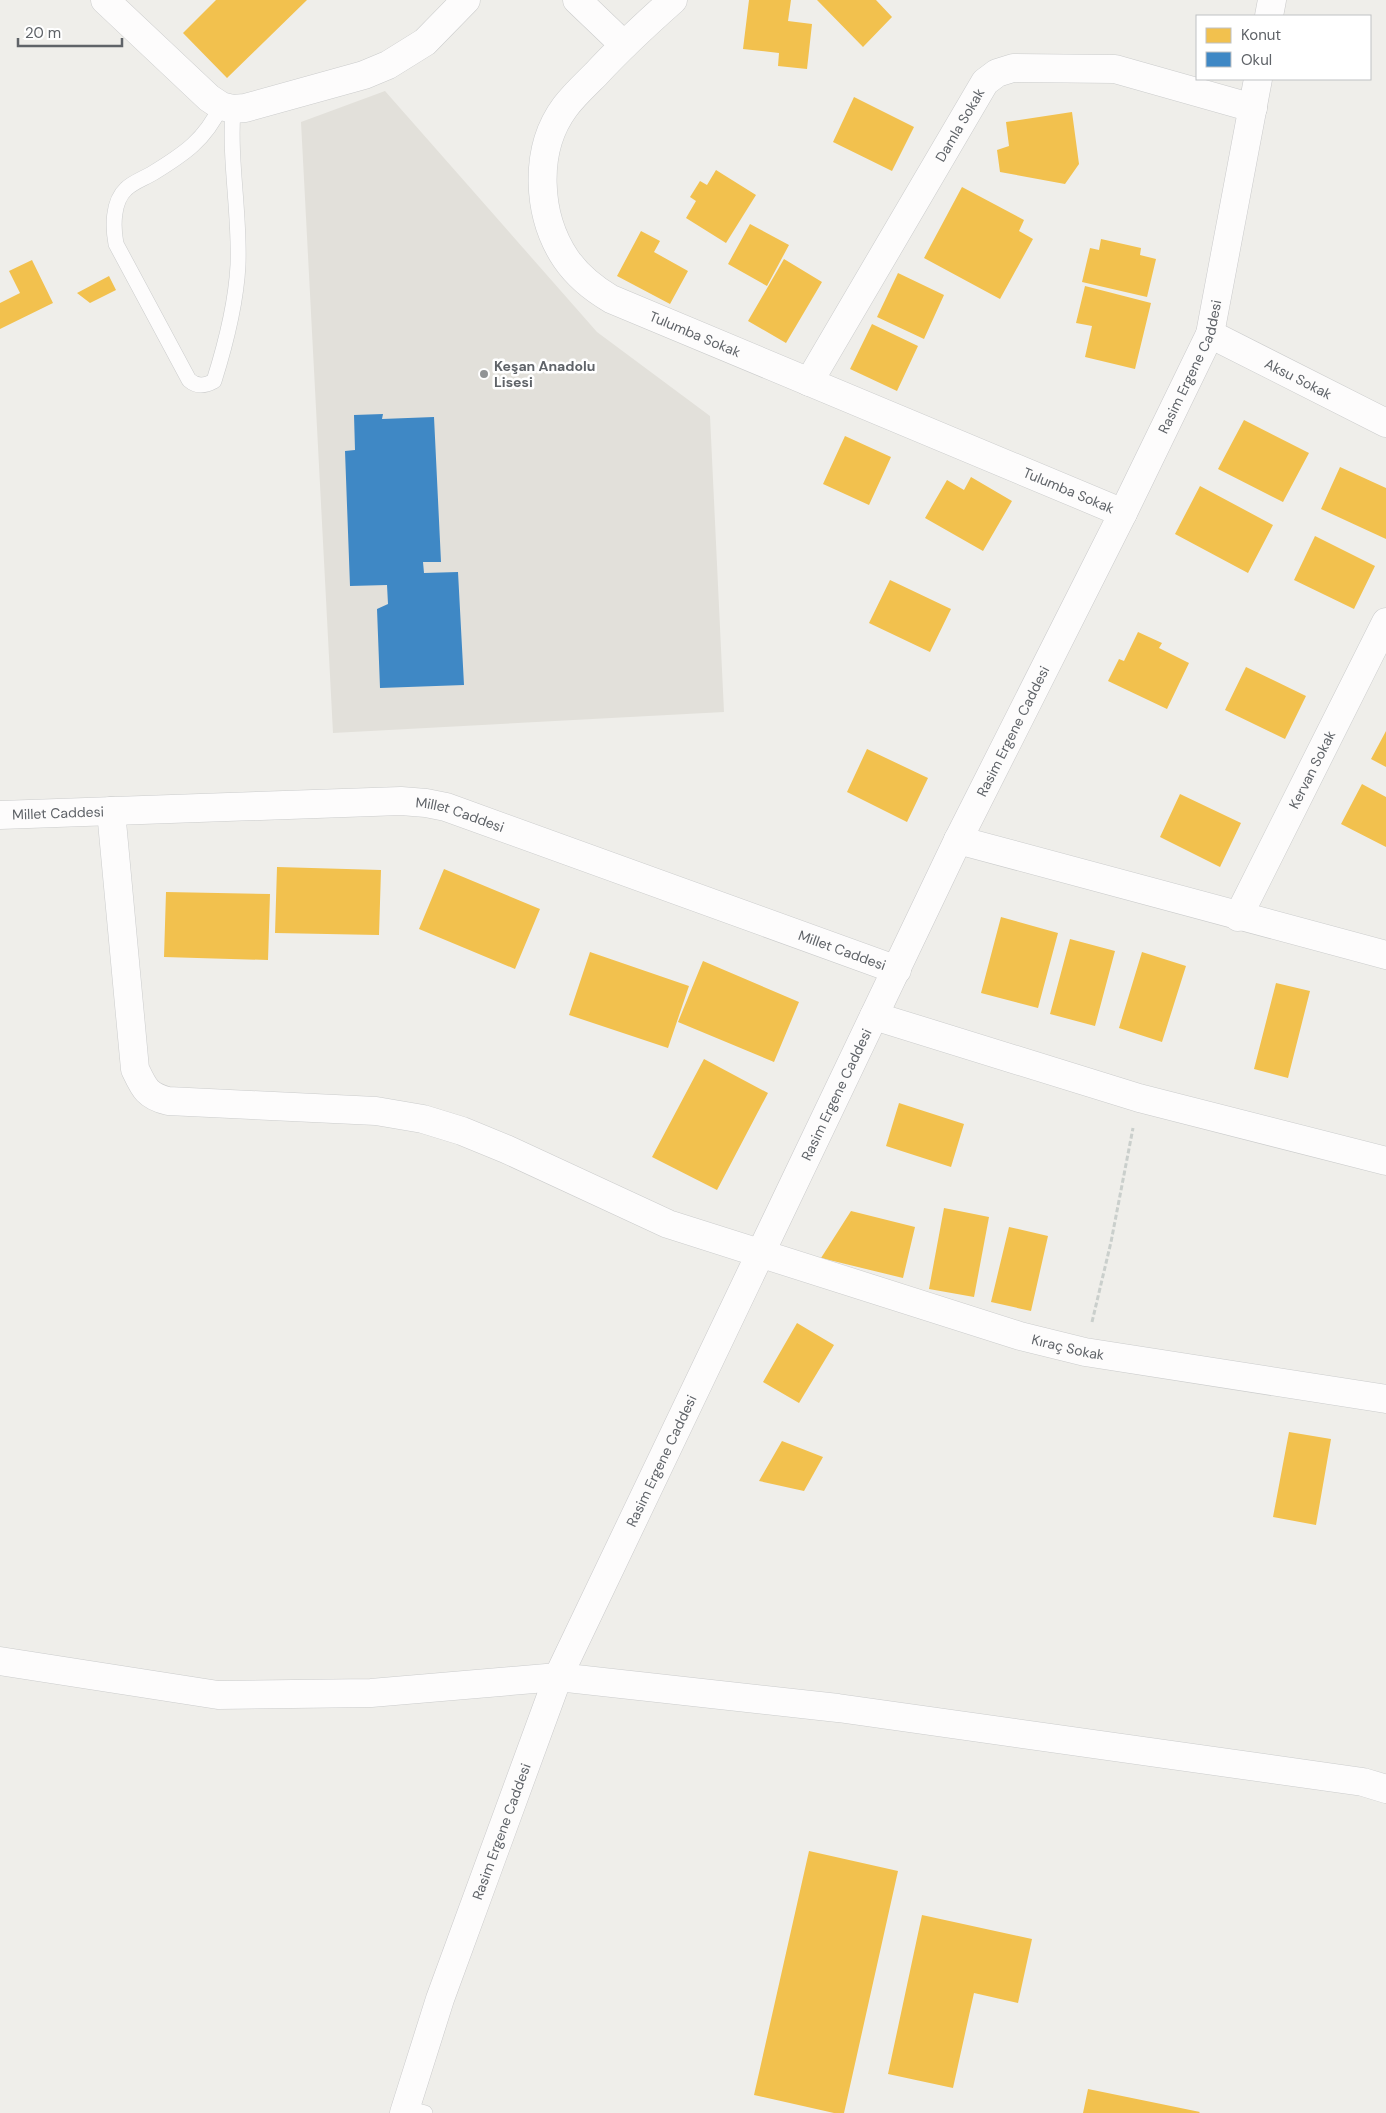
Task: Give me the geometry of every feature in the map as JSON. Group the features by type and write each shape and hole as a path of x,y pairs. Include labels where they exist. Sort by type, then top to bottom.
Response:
{"street":[{"path":"105,0 209,98 227,108 263,104 364,75 388,65 425,42 466,0"},
{"path":"577,0 624,45"},
{"name":"Tulumba Sokak","path":"673,0 624,45 564,108 551,134 544,160 543,190 548,218 558,247 581,276 598,291 611,299 1123,513"},
{"path":"1269,15 1272,0"},
{"name":"Damla Sokak","path":"809,382 985,82 997,74 1013,68 1115,69 1252,108"},
{"name":"Rasim Ergene Caddesi","path":"412,2111 440,1999 558,1677 958,840 1123,513 1210,334 1258,80"},
{"name":"Aksu Sokak","path":"1210,334 1386,423"},
{"name":"Kervan Sokak","path":"1238,917 1386,622"},
{"name":"Millet Caddesi","path":"0,815 391,802 426,803 446,807 897,970"},
{"name":"Kıraç Sokak","path":"111,811 136,1069 144,1088 156,1098 168,1101 376,1111 423,1119 462,1131 506,1149 668,1224 1020,1336 1085,1352 1386,1399"},
{"path":"958,840 1238,917 1386,955"},
{"path":"874,1016 1139,1098 1386,1161"},
{"path":"0,1660 218,1695 371,1693 558,1677 848,1710 1363,1782 1386,1789"}],"lane":[{"path":"227,108 238,231 235,299 214,381 200,386 189,380 116,244 114,228 116,212 126,189 180,156 195,144 215,118 227,108"}],"path":[{"path":"1085,1352 1111,1242 1139,1098"}],"shaded area":[{"name":"Keşan Anadolu Lisesi","path":"385,91 597,332 710,416 724,712 333,733 301,122"}],"building: Konut":[{"path":"216,0 307,0 227,78 183,33"},
{"path":"749,0 791,0 788,21 812,24 807,69 778,66 779,53 743,49"},
{"path":"817,0 876,0 892,17 863,47"},
{"path":"854,97 914,127 892,171 833,142"},
{"path":"1072,112 1079,164 1065,184 1000,172 997,150 1009,146 1006,122"},
{"path":"716,170 756,195 726,243 686,218 696,201 690,197 700,181 707,185"},
{"path":"962,187 1024,220 1019,231 1033,239 1000,299 924,258"},
{"path":"750,224 789,245 767,286 728,264"},
{"path":"641,231 660,241 654,252 688,271 670,304 617,276"},
{"path":"1101,239 1141,248 1140,255 1156,259 1147,297 1082,282 1090,248 1099,250"},
{"path":"784,259 822,282 786,343 748,321"},
{"path":"32,260 53,303 0,329 0,303 20,293 9,271"},
{"path":"898,273 944,295 924,339 877,317"},
{"path":"109,276 116,290 90,303 77,293"},
{"path":"1085,286 1151,303 1135,369 1085,357 1092,326 1076,323"},
{"path":"872,324 918,346 897,391 850,369"},
{"path":"1244,420 1309,453 1283,502 1218,469"},
{"path":"845,436 891,457 869,505 823,484"},
{"path":"1340,467 1386,488 1386,539 1321,509"},
{"path":"971,477 1012,501 983,551 925,518 947,480 964,490"},
{"path":"1200,486 1273,525 1248,573 1175,534"},
{"path":"1315,536 1375,566 1354,609 1294,580"},
{"path":"890,580 951,609 930,652 869,623"},
{"path":"1138,632 1162,643 1159,648 1189,663 1167,709 1108,681 1119,659 1124,661"},
{"path":"1246,667 1306,696 1285,739 1225,710"},
{"path":"1386,731 1386,767 1371,759"},
{"path":"867,749 928,778 907,822 847,792"},
{"path":"1362,784 1386,797 1386,847 1341,824"},
{"path":"1180,794 1241,823 1220,867 1160,837"},
{"path":"277,867 381,870 379,935 275,933"},
{"path":"444,869 540,909 515,969 419,929"},
{"path":"166,892 270,894 268,960 164,957"},
{"path":"1001,917 1058,933 1038,1008 981,993"},
{"path":"1070,939 1115,951 1095,1026 1050,1014"},
{"path":"590,952 689,986 668,1048 569,1015"},
{"path":"1142,952 1186,966 1162,1042 1119,1028"},
{"path":"703,961 799,1002 774,1062 678,1022"},
{"path":"1276,983 1310,991 1288,1078 1254,1069"},
{"path":"704,1059 768,1093 717,1190 652,1157"},
{"path":"899,1103 964,1124 951,1167 886,1146"},
{"path":"944,1208 989,1217 974,1297 929,1289"},
{"path":"851,1211 915,1227 903,1278 821,1258"},
{"path":"1009,1227 1048,1236 1031,1311 991,1302"},
{"path":"797,1323 834,1345 799,1403 763,1382"},
{"path":"1289,1432 1331,1439 1316,1525 1273,1517"},
{"path":"782,1441 823,1457 804,1491 759,1481"},
{"path":"809,1851 898,1871 844,2113 834,2113 754,2095"},
{"path":"922,1915 1032,1939 1018,2003 974,1993 953,2088 888,2074"},
{"path":"1088,2089 1200,2112 1083,2113"}],"building: Okul":[{"path":"383,414 382,419 434,417 441,562 423,562 424,573 458,572 464,685 380,688 377,609 388,604 387,585 350,586 345,451 355,450 354,415"}],"place":[{"name":"Keşan Anadolu Lisesi","path":"484,374"}]}
